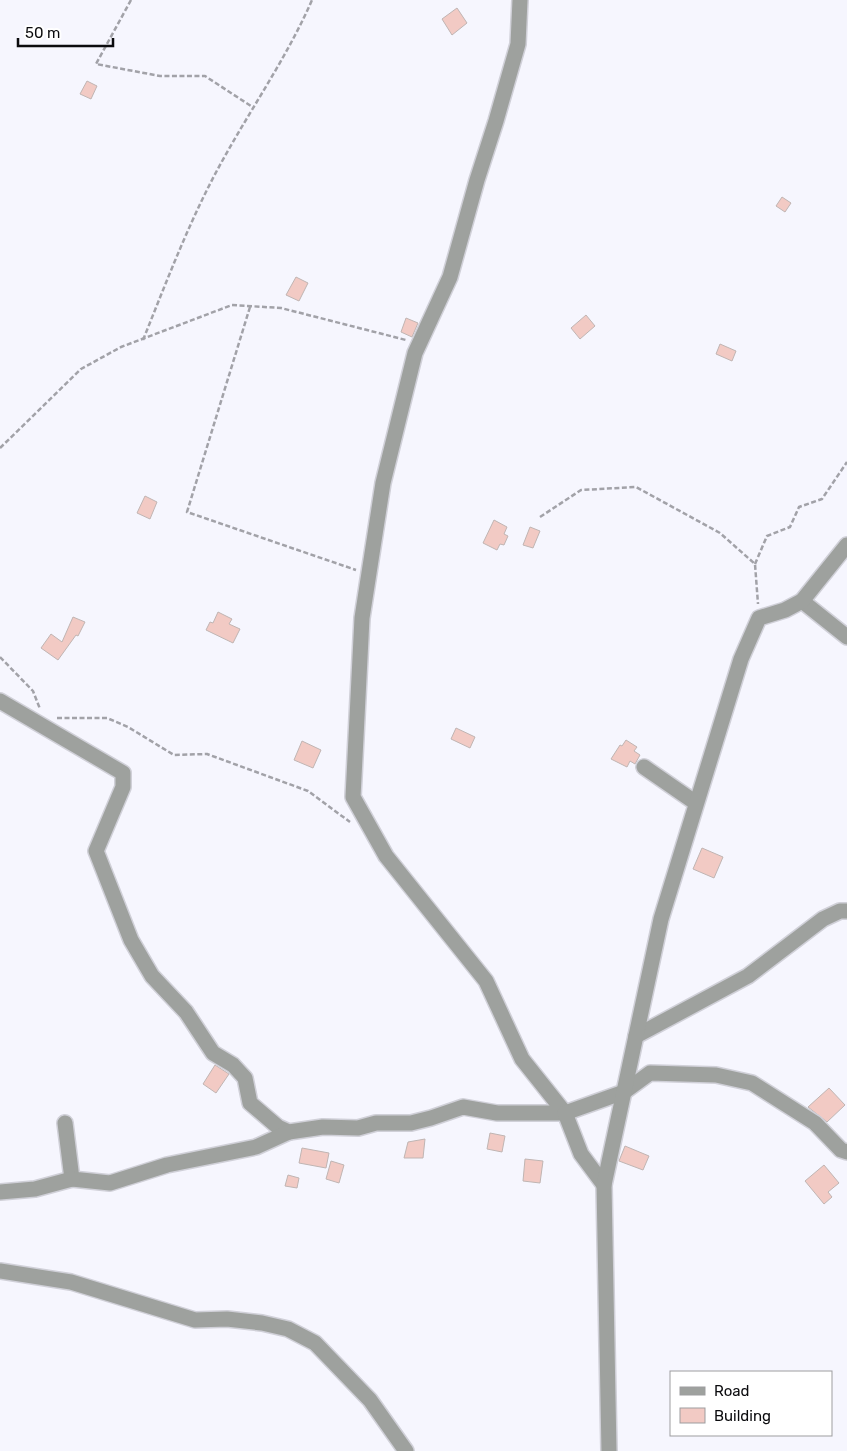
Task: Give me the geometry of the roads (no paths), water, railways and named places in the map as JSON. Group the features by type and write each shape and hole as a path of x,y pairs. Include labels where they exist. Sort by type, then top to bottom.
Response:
{"street":[{"path":"520,0 518,44 476,180 450,277 414,353 384,484 362,618 353,797 386,856 486,981 522,1059 565,1113 581,1154 604,1185"},
{"path":"609,1451 604,1185 661,919 742,659 759,618 785,610 802,601 847,545"},
{"path":"802,601 847,637"},
{"path":"0,701 122,773 123,787 96,851 131,940 152,976 186,1012 212,1053 233,1065 245,1078 250,1103 278,1127 289,1132"},
{"path":"644,767 696,803"},
{"path":"636,1036 748,976 823,920 840,912 847,911"},
{"path":"0,1192 35,1188 72,1179 110,1184 167,1165 256,1147 289,1132 323,1127 358,1128 376,1123 411,1123 463,1107 496,1113 565,1113 624,1092 650,1073 716,1075 752,1083 815,1123 841,1150 847,1152"},
{"path":"65,1123 72,1179"},
{"path":"0,1271 71,1282 195,1320 227,1319 262,1322 288,1329 315,1343 370,1400 406,1451"}]}
